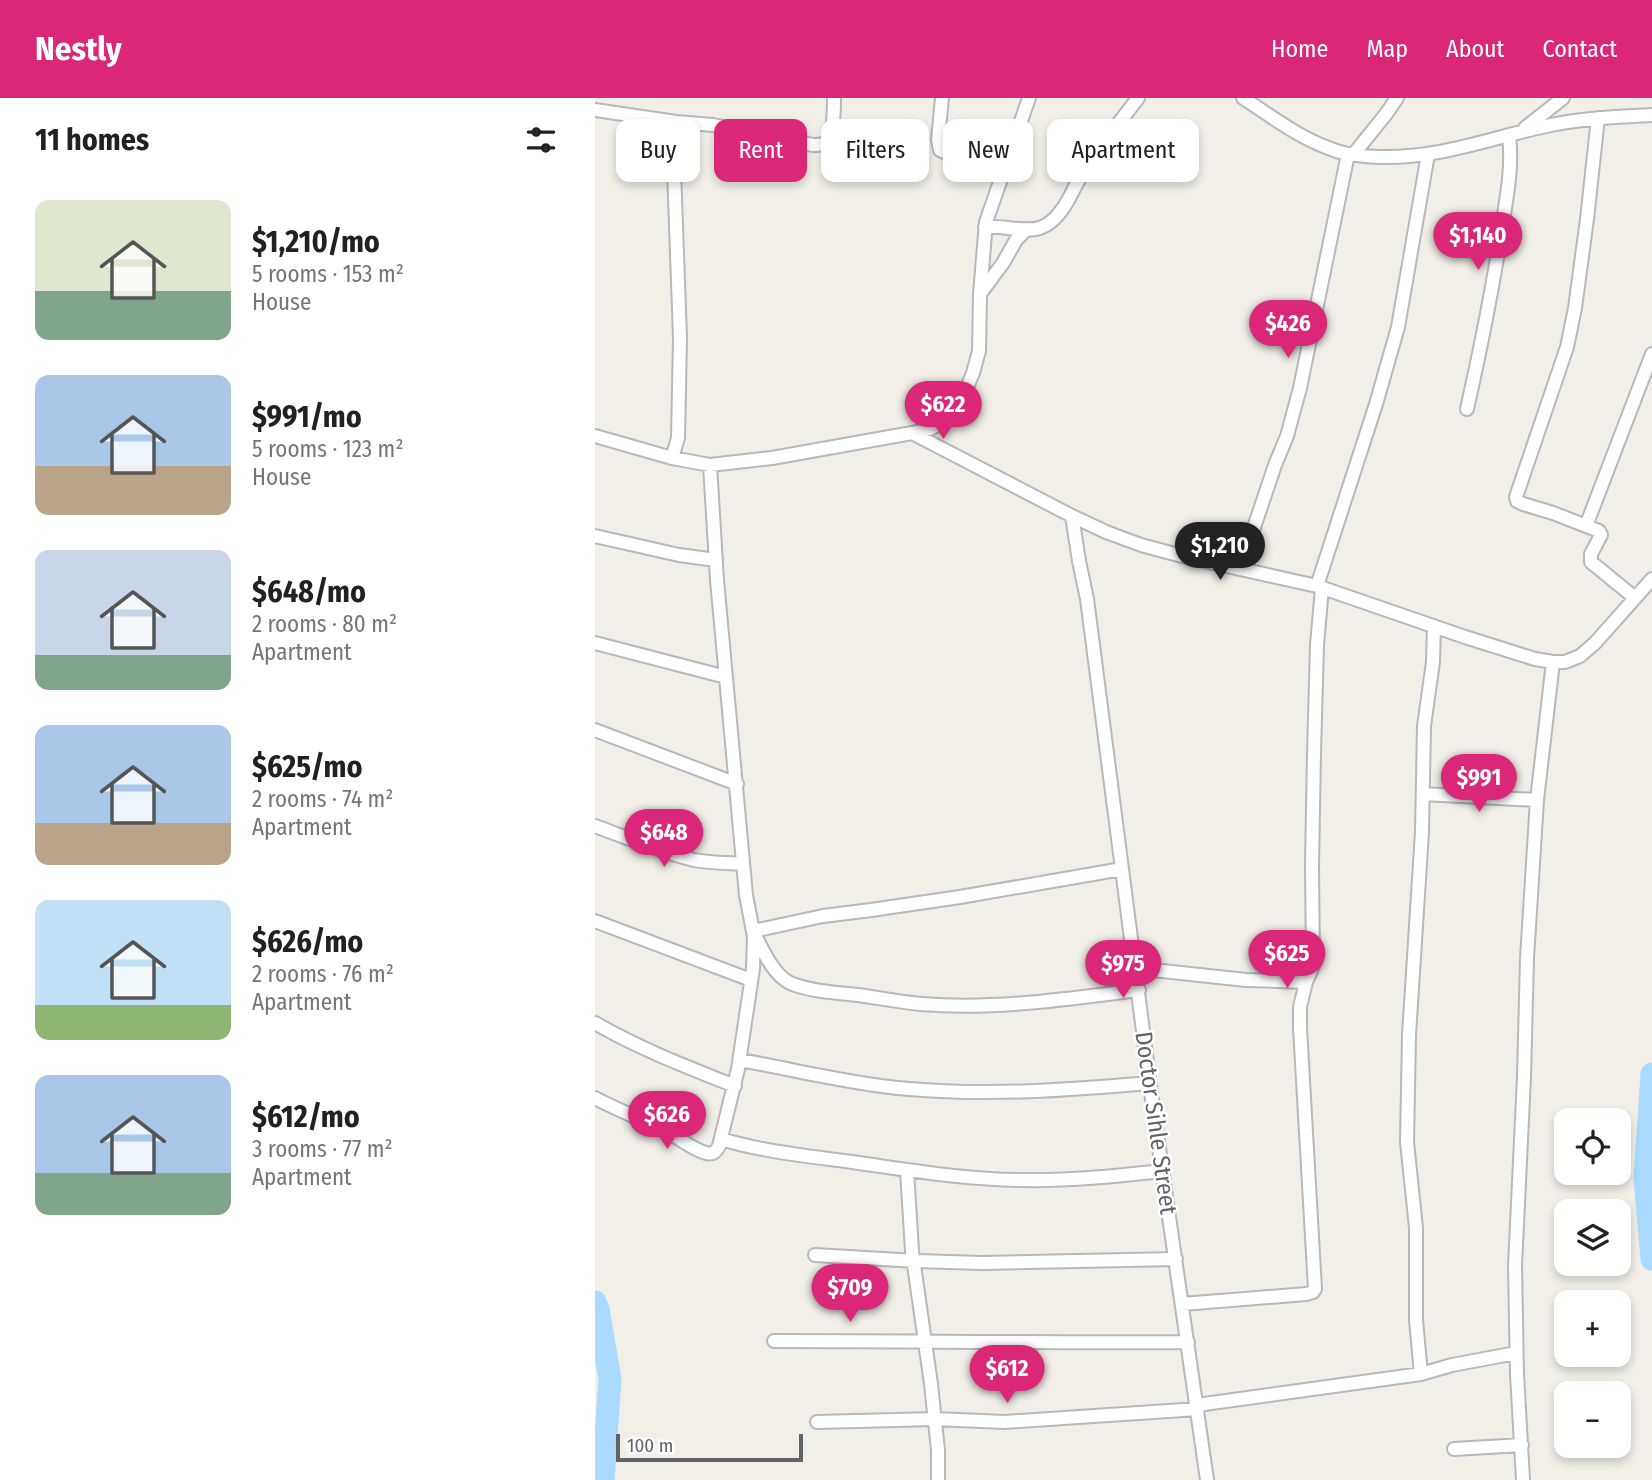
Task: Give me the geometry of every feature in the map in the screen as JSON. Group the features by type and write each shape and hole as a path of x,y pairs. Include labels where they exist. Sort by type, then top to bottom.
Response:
{"street":[{"path":"700,124 813,145 823,144 830,134 834,98"},
{"path":"942,98 938,140 940,150 943,152"},
{"path":"1021,119 1028,98"},
{"path":"985,228 1027,229 1045,226 1060,212 1104,142 1138,98"},
{"path":"1243,98 1290,129 1329,149 1350,155 1398,157 1472,145 1555,124 1652,115"},
{"path":"1240,569 1287,436 1350,155 1380,122 1397,98"},
{"path":"1467,409 1496,265 1509,181 1510,147 1515,133 1563,98"},
{"path":"595,110 656,119"},
{"path":"1598,118 1575,308 1567,347 1516,496 1517,501 1523,505 1553,513 1598,531 1601,535 1591,554 1591,562 1635,598"},
{"path":"1182,1304 1306,1294 1315,1289 1300,1007 1313,966 1315,700 1320,587 1398,327 1427,154"},
{"path":"671,458 678,438 680,338 674,182"},
{"path":"595,436 671,458 710,465 772,458 912,433 930,429 943,422 965,392 979,351 985,228 1000,182"},
{"path":"980,294 1016,240 1027,229"},
{"path":"1586,527 1652,354"},
{"path":"912,433 1072,516 1141,545 1320,587 1535,659 1565,662 1580,656 1652,579"},
{"path":"595,1098 712,1154 721,1139 740,1059 755,951 743,864 710,465"},
{"name":"Doctor Sihle Street","path":"1072,516 1087,599 1150,1083 1207,1480"},
{"path":"595,536 667,553 716,560"},
{"path":"1420,1374 1416,1320 1416,1228 1407,1142 1409,1035 1425,726 1433,662 1434,626"},
{"path":"595,643 726,677"},
{"path":"1523,1480 1516,1353 1515,1266 1527,958 1537,800 1552,662"},
{"path":"595,730 737,784"},
{"path":"1423,794 1537,800"},
{"path":"595,826 674,855 708,862 743,864"},
{"path":"753,931 823,916 1122,869"},
{"path":"595,921 751,980"},
{"path":"753,931 777,972 790,983 846,994 921,1004 976,1005 1037,1002 1139,990"},
{"path":"1136,971 1306,982"},
{"path":"595,1023 641,1047 735,1086"},
{"path":"740,1059 879,1086 935,1091 1018,1092 1150,1083"},
{"path":"721,1139 788,1154 946,1176 1023,1181 1162,1171"},
{"path":"907,1170 912,1251 935,1419 938,1480"},
{"path":"815,1255 983,1263 1176,1259"},
{"path":"774,1341 1188,1342"},
{"path":"817,1422 935,1419 1019,1422 1198,1407 1420,1374 1452,1364 1516,1353"},
{"path":"1454,1449 1522,1445"}],"waterway":[{"path":"1652,1074 1645,1178 1652,1259"},
{"path":"595,1302 610,1379 603,1480"}]}
